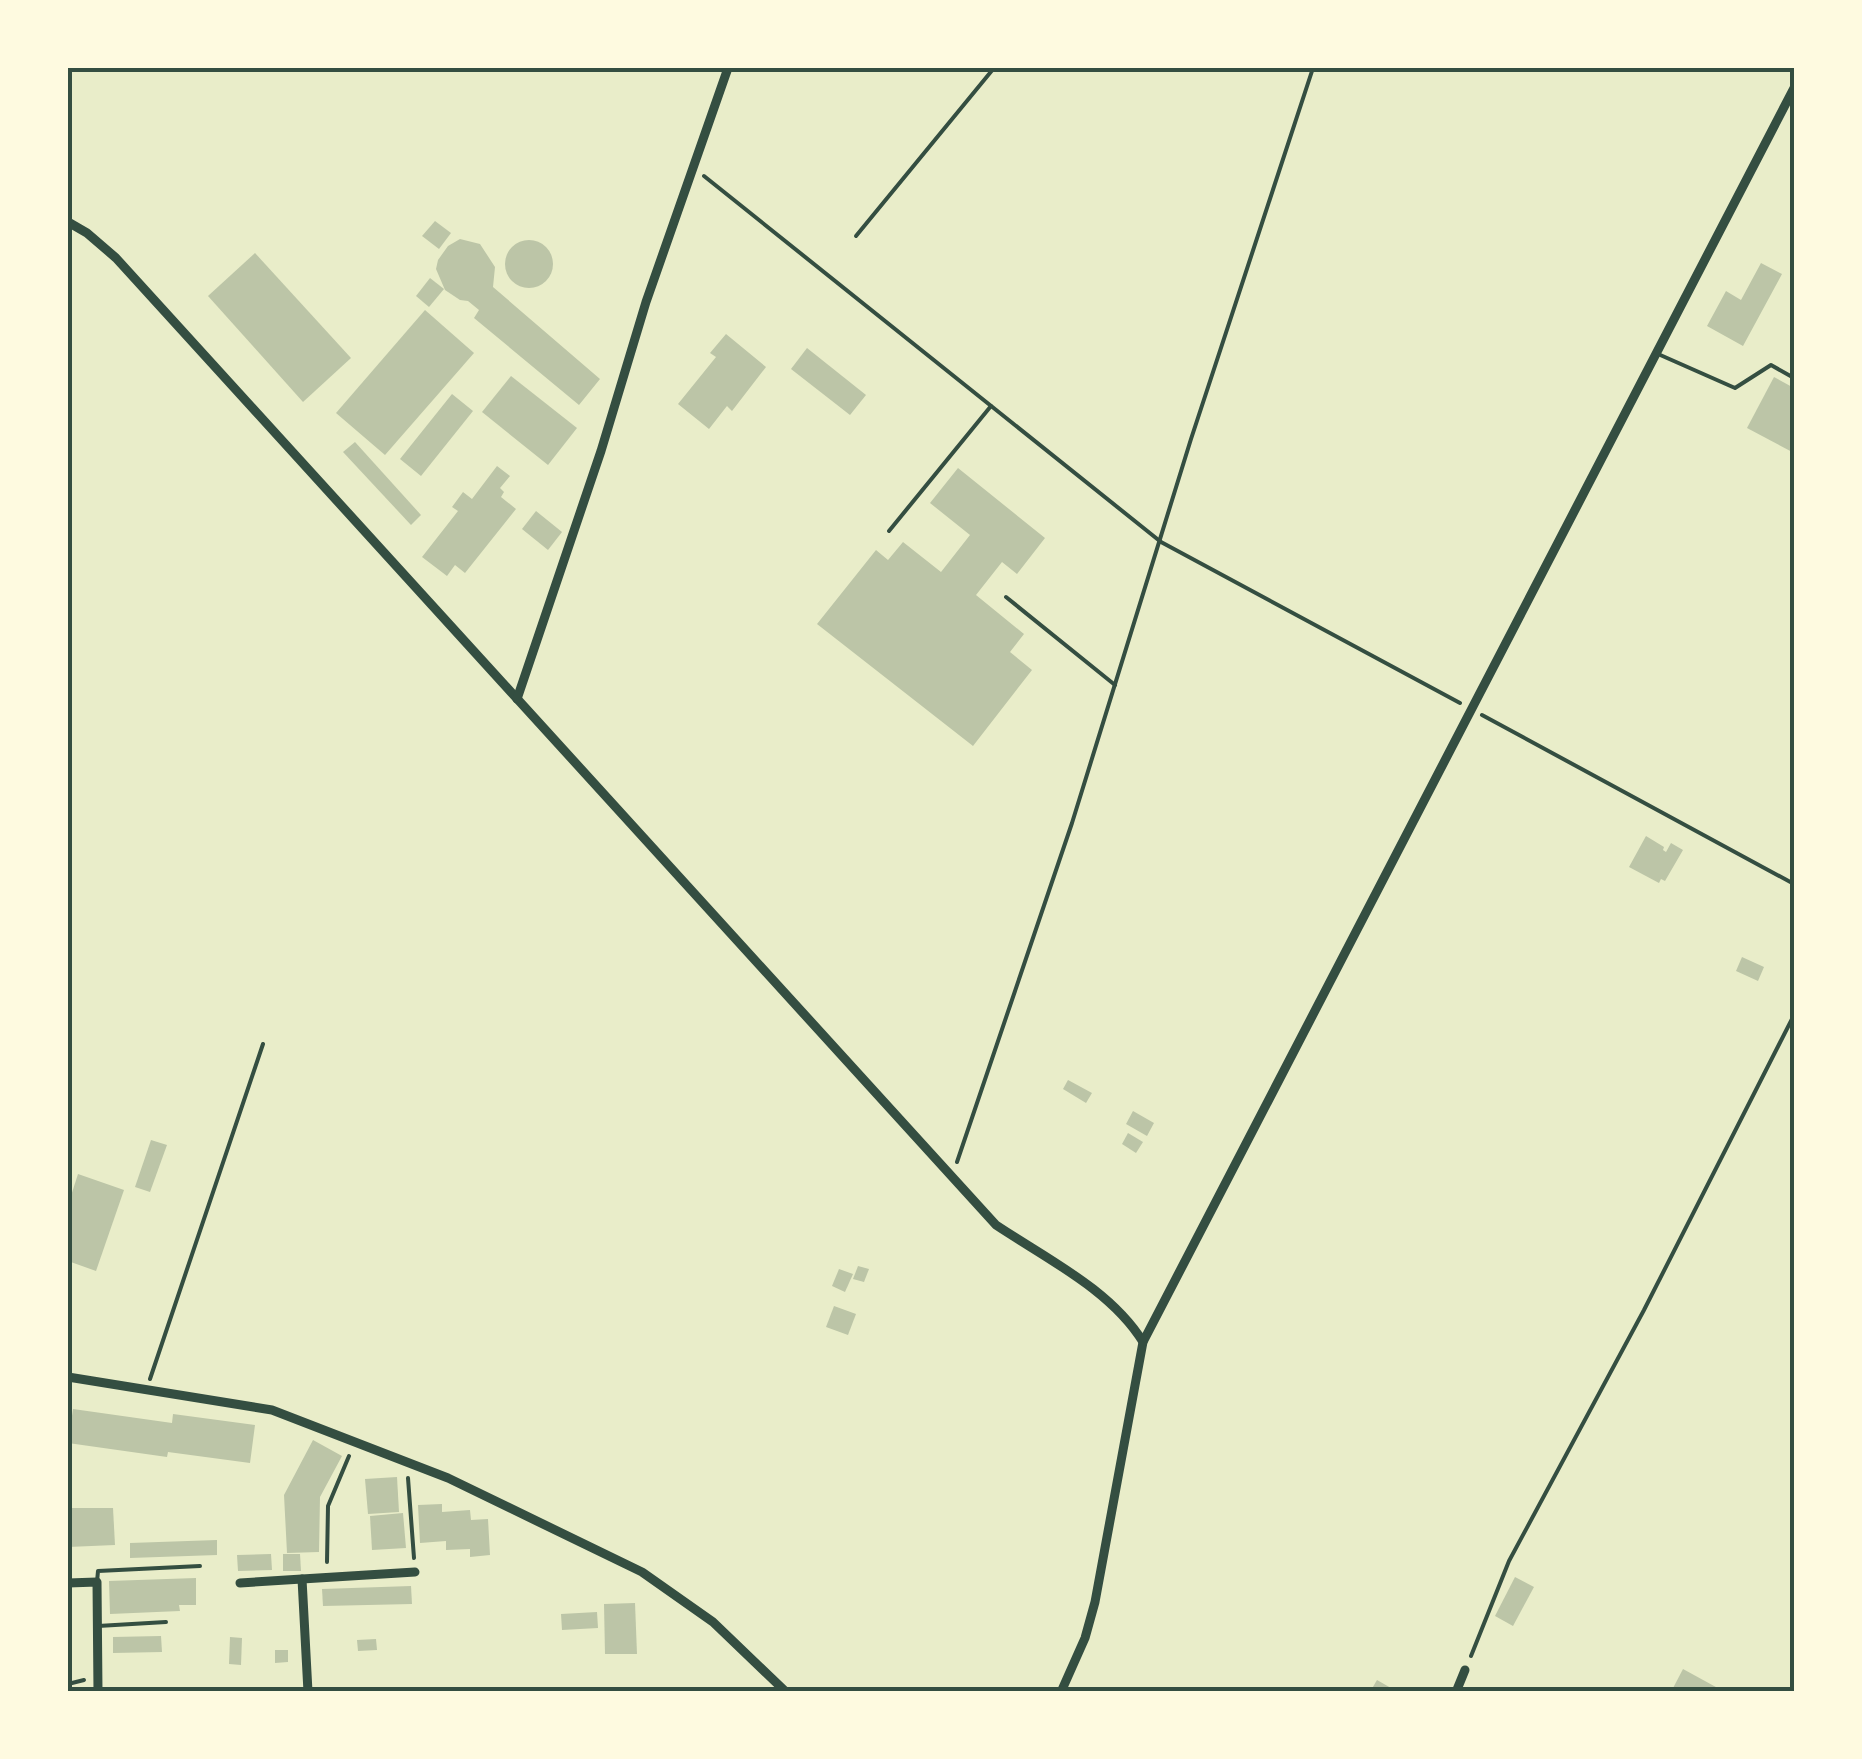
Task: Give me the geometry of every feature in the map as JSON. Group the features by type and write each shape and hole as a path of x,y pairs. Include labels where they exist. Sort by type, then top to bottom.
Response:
{"street":[{"path":"517,700 601,451 646,302 728,68"},
{"path":"1061,1692 1096,1602 1143,1342 1794,88"},
{"path":"68,222 128,271 996,1225 1084,1283 1130,1321 1143,1342"},
{"path":"68,1377 272,1410 448,1478 642,1572 714,1622 786,1692"},
{"path":"240,1582 415,1572"},
{"path":"302,1579 308,1692"},
{"path":"68,1583 98,1582 98,1692"},
{"path":"1456,1692 1465,1670"}],"lane":[{"path":"1658,354 1735,388 1770,366 1794,378"},
{"path":"98,1582 98,1570 200,1566"},
{"path":"98,1626 166,1622"}],"path":[{"path":"856,236 994,68"},
{"path":"952,1176 1116,686 1191,439 1313,68"},
{"path":"694,168 1161,542 1794,884"},
{"path":"889,530 990,406"},
{"path":"1006,597 1116,686"},
{"path":"1465,1670 1509,1561 1627,1344 1794,1015"},
{"path":"147,1388 263,1044"},
{"path":"327,1576 328,1506 354,1442"},
{"path":"407,1463 415,1572"}],"building":[{"path":"435,221 451,233 439,249 422,236"},
{"path":"460,239 480,244 495,267 493,287 600,379 579,405 474,318 479,310 445,290 436,269 438,260 448,246"},
{"path":"529,240 546,247 553,264 546,281 529,288 512,281 505,264 512,247"},
{"path":"255,253 351,358 303,402 208,296"},
{"path":"1761,263 1782,274 1743,346 1707,326 1726,291 1741,300"},
{"path":"430,278 444,289 429,307 416,296"},
{"path":"425,310 474,353 385,455 336,413"},
{"path":"726,334 766,367 732,411 727,406 709,429 678,404 716,357 710,353"},
{"path":"807,348 866,395 850,415 791,369"},
{"path":"511,376 577,428 548,465 482,412"},
{"path":"1774,377 1794,388 1794,453 1747,428"},
{"path":"452,394 473,411 421,476 400,459"},
{"path":"355,442 421,515 411,525 343,452"},
{"path":"497,466 510,476 500,488 504,492 501,497 516,509 465,573 455,565 447,576 422,557 458,511 452,507 463,492 472,499"},
{"path":"958,468 1045,538 1017,574 1002,562 976,595 1024,634 1010,652 1032,670 973,746 817,624 876,550 888,560 903,542 941,572 970,535 930,503"},
{"path":"536,511 562,532 548,550 522,529"},
{"path":"1646,836 1666,852 1671,843 1683,850 1665,881 1661,879 1659,883 1629,867"},
{"path":"1742,957 1764,967 1758,981 1736,971"},
{"path":"1068,1080 1092,1093 1086,1103 1063,1089"},
{"path":"1133,1111 1154,1123 1147,1136 1126,1124"},
{"path":"1128,1133 1143,1142 1136,1153 1122,1144"},
{"path":"151,1140 167,1145 150,1192 135,1187"},
{"path":"78,1174 124,1190 96,1271 68,1261 68,1205"},
{"path":"858,1266 869,1269 864,1282 853,1279"},
{"path":"839,1269 853,1274 845,1292 832,1286"},
{"path":"834,1306 856,1314 848,1335 826,1327"},
{"path":"73,1409 172,1423 173,1414 255,1425 250,1463 168,1452 167,1457 68,1443"},
{"path":"313,1440 342,1456 320,1497 319,1552 287,1553 284,1495"},
{"path":"397,1477 399,1512 368,1514 365,1479"},
{"path":"442,1504 442,1512 470,1510 471,1520 488,1519 490,1555 470,1557 470,1549 446,1550 446,1541 420,1543 418,1505"},
{"path":"68,1508 113,1508 115,1545 68,1547"},
{"path":"403,1513 406,1548 372,1550 370,1516"},
{"path":"217,1540 217,1555 130,1558 130,1543"},
{"path":"271,1554 272,1570 238,1571 237,1555"},
{"path":"283,1554 300,1554 301,1571 283,1571"},
{"path":"1515,1577 1534,1587 1513,1626 1495,1616"},
{"path":"196,1578 196,1605 179,1605 180,1611 110,1614 109,1581"},
{"path":"411,1586 412,1604 323,1606 322,1589"},
{"path":"635,1603 637,1654 605,1654 604,1604"},
{"path":"597,1612 598,1628 562,1630 561,1614"},
{"path":"161,1636 162,1652 113,1653 113,1637"},
{"path":"230,1637 242,1638 241,1665 229,1664"},
{"path":"376,1639 377,1650 358,1651 357,1640"},
{"path":"275,1650 288,1650 288,1662 275,1663"},
{"path":"1683,1669 1725,1692 1671,1692"},
{"path":"1377,1680 1398,1692 1370,1692"}]}
